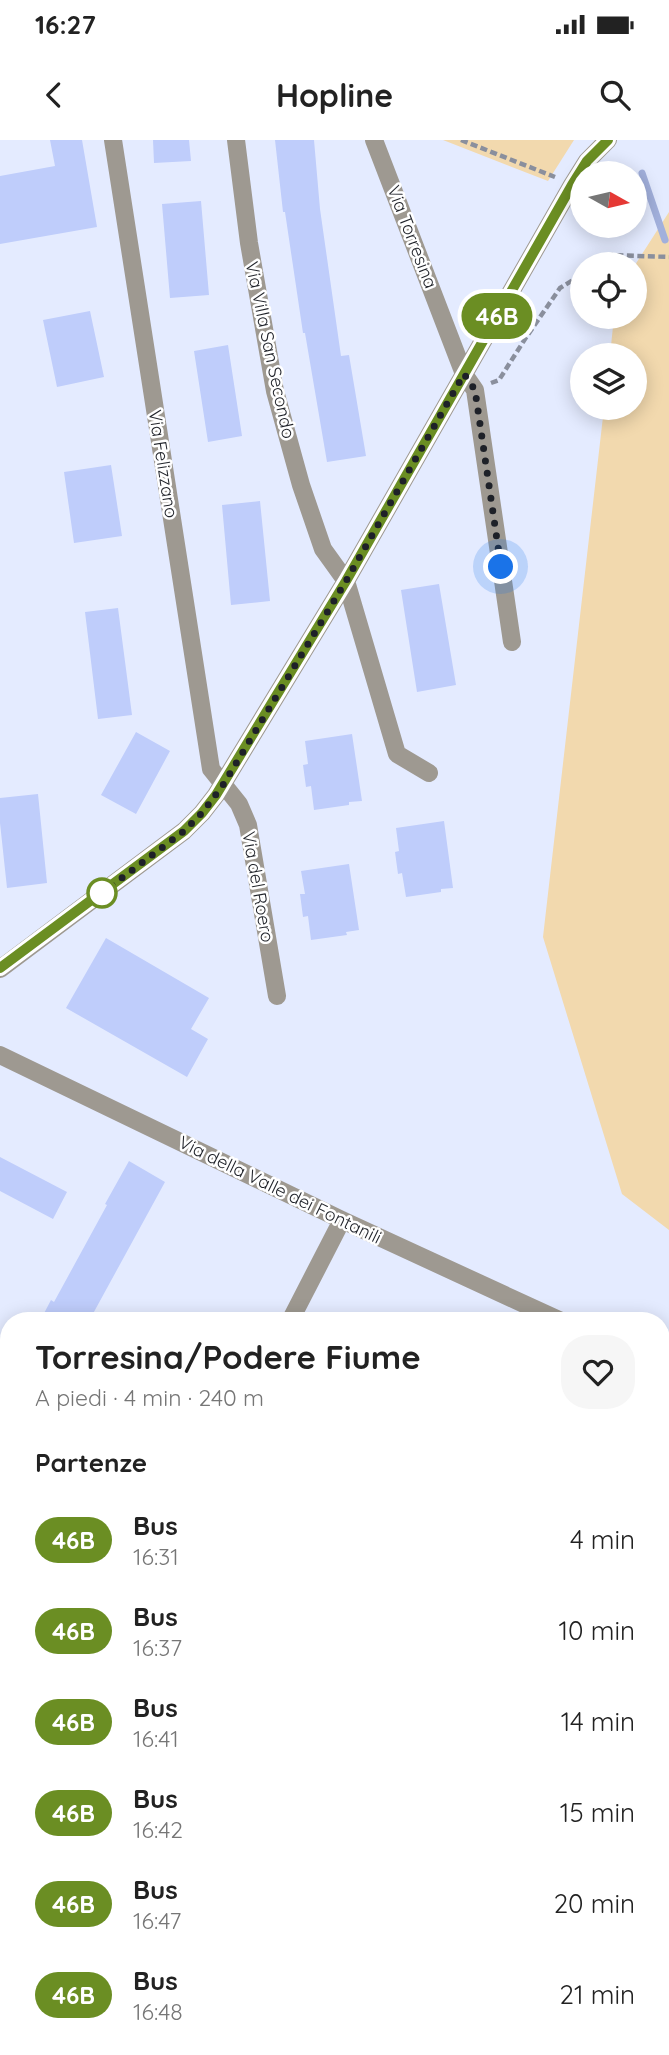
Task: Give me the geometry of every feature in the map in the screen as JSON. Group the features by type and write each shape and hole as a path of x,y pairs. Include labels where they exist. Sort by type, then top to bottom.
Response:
{"street":[{"name":"Via Felizzano","path":"113,140 211,769 223,785"},
{"name":"Via Villa San Secondo","path":"236,140 249,243 275,391 301,485 323,549 346,581 397,754 429,773"},
{"name":"Via Torresina","path":"374,140 464,374 475,390 512,642"},
{"path":"587,161 608,140"},
{"path":"0,968 184,831 223,785 346,581 570,188"},
{"name":"Via del Roero","path":"223,785 239,804 248,825 277,996"},
{"name":"Via della Valle dei Fontanili","path":"0,1055 342,1220 541,1312"},
{"path":"295,1312 342,1220"}],"path":[{"path":"461,140 570,184"},
{"path":"647,256 669,257"},
{"path":"475,390 499,380 560,288 570,282"}],"shaded area":[{"path":"443,140 574,140 548,181"},
{"path":"669,212 669,1230 622,1194 543,937 603,420 647,420 647,343 611,343 613,329 647,329 647,252 643,252"}],"building":[{"path":"50,140 82,140 97,227 0,244 0,176 55,166"},
{"path":"153,140 189,140 191,161 154,163"},
{"path":"275,140 314,140 320,209 341,356 349,355 366,456 327,462 283,212"},
{"path":"201,201 209,295 170,298 162,204"},
{"path":"90,311 104,377 57,387 43,320"},
{"path":"228,345 242,436 208,442 194,351"},
{"path":"111,465 122,536 74,543 64,472"},
{"path":"260,501 270,601 231,605 222,505"},
{"path":"439,584 456,685 417,692 401,590"},
{"path":"118,608 132,715 98,719 85,612"},
{"path":"136,732 170,751 136,814 101,795"},
{"path":"352,734 362,801 314,810 311,786 306,787 303,765 308,764 305,741"},
{"path":"38,794 47,883 7,888 0,798"},
{"path":"444,821 453,888 406,897 402,873 398,874 396,828"},
{"path":"349,864 359,930 346,932 347,935 311,940 308,916 303,917 300,894 305,894 301,871"},
{"path":"106,938 209,998 191,1029 208,1039 187,1077 66,1008"},
{"path":"0,1157 67,1192 53,1219 0,1191"},
{"path":"129,1161 165,1182 94,1312 45,1312 51,1300 54,1302 107,1205 105,1204"}],"waterway":[{"path":"648,190 665,240"}],"bus line":[{"name":"46B","path":"0,968 184,831 216,795 346,581 572,185 587,161 608,140"}],"route":[{"path":"102,893 184,831 223,785 346,581 464,374 475,390 501,567"}]}
